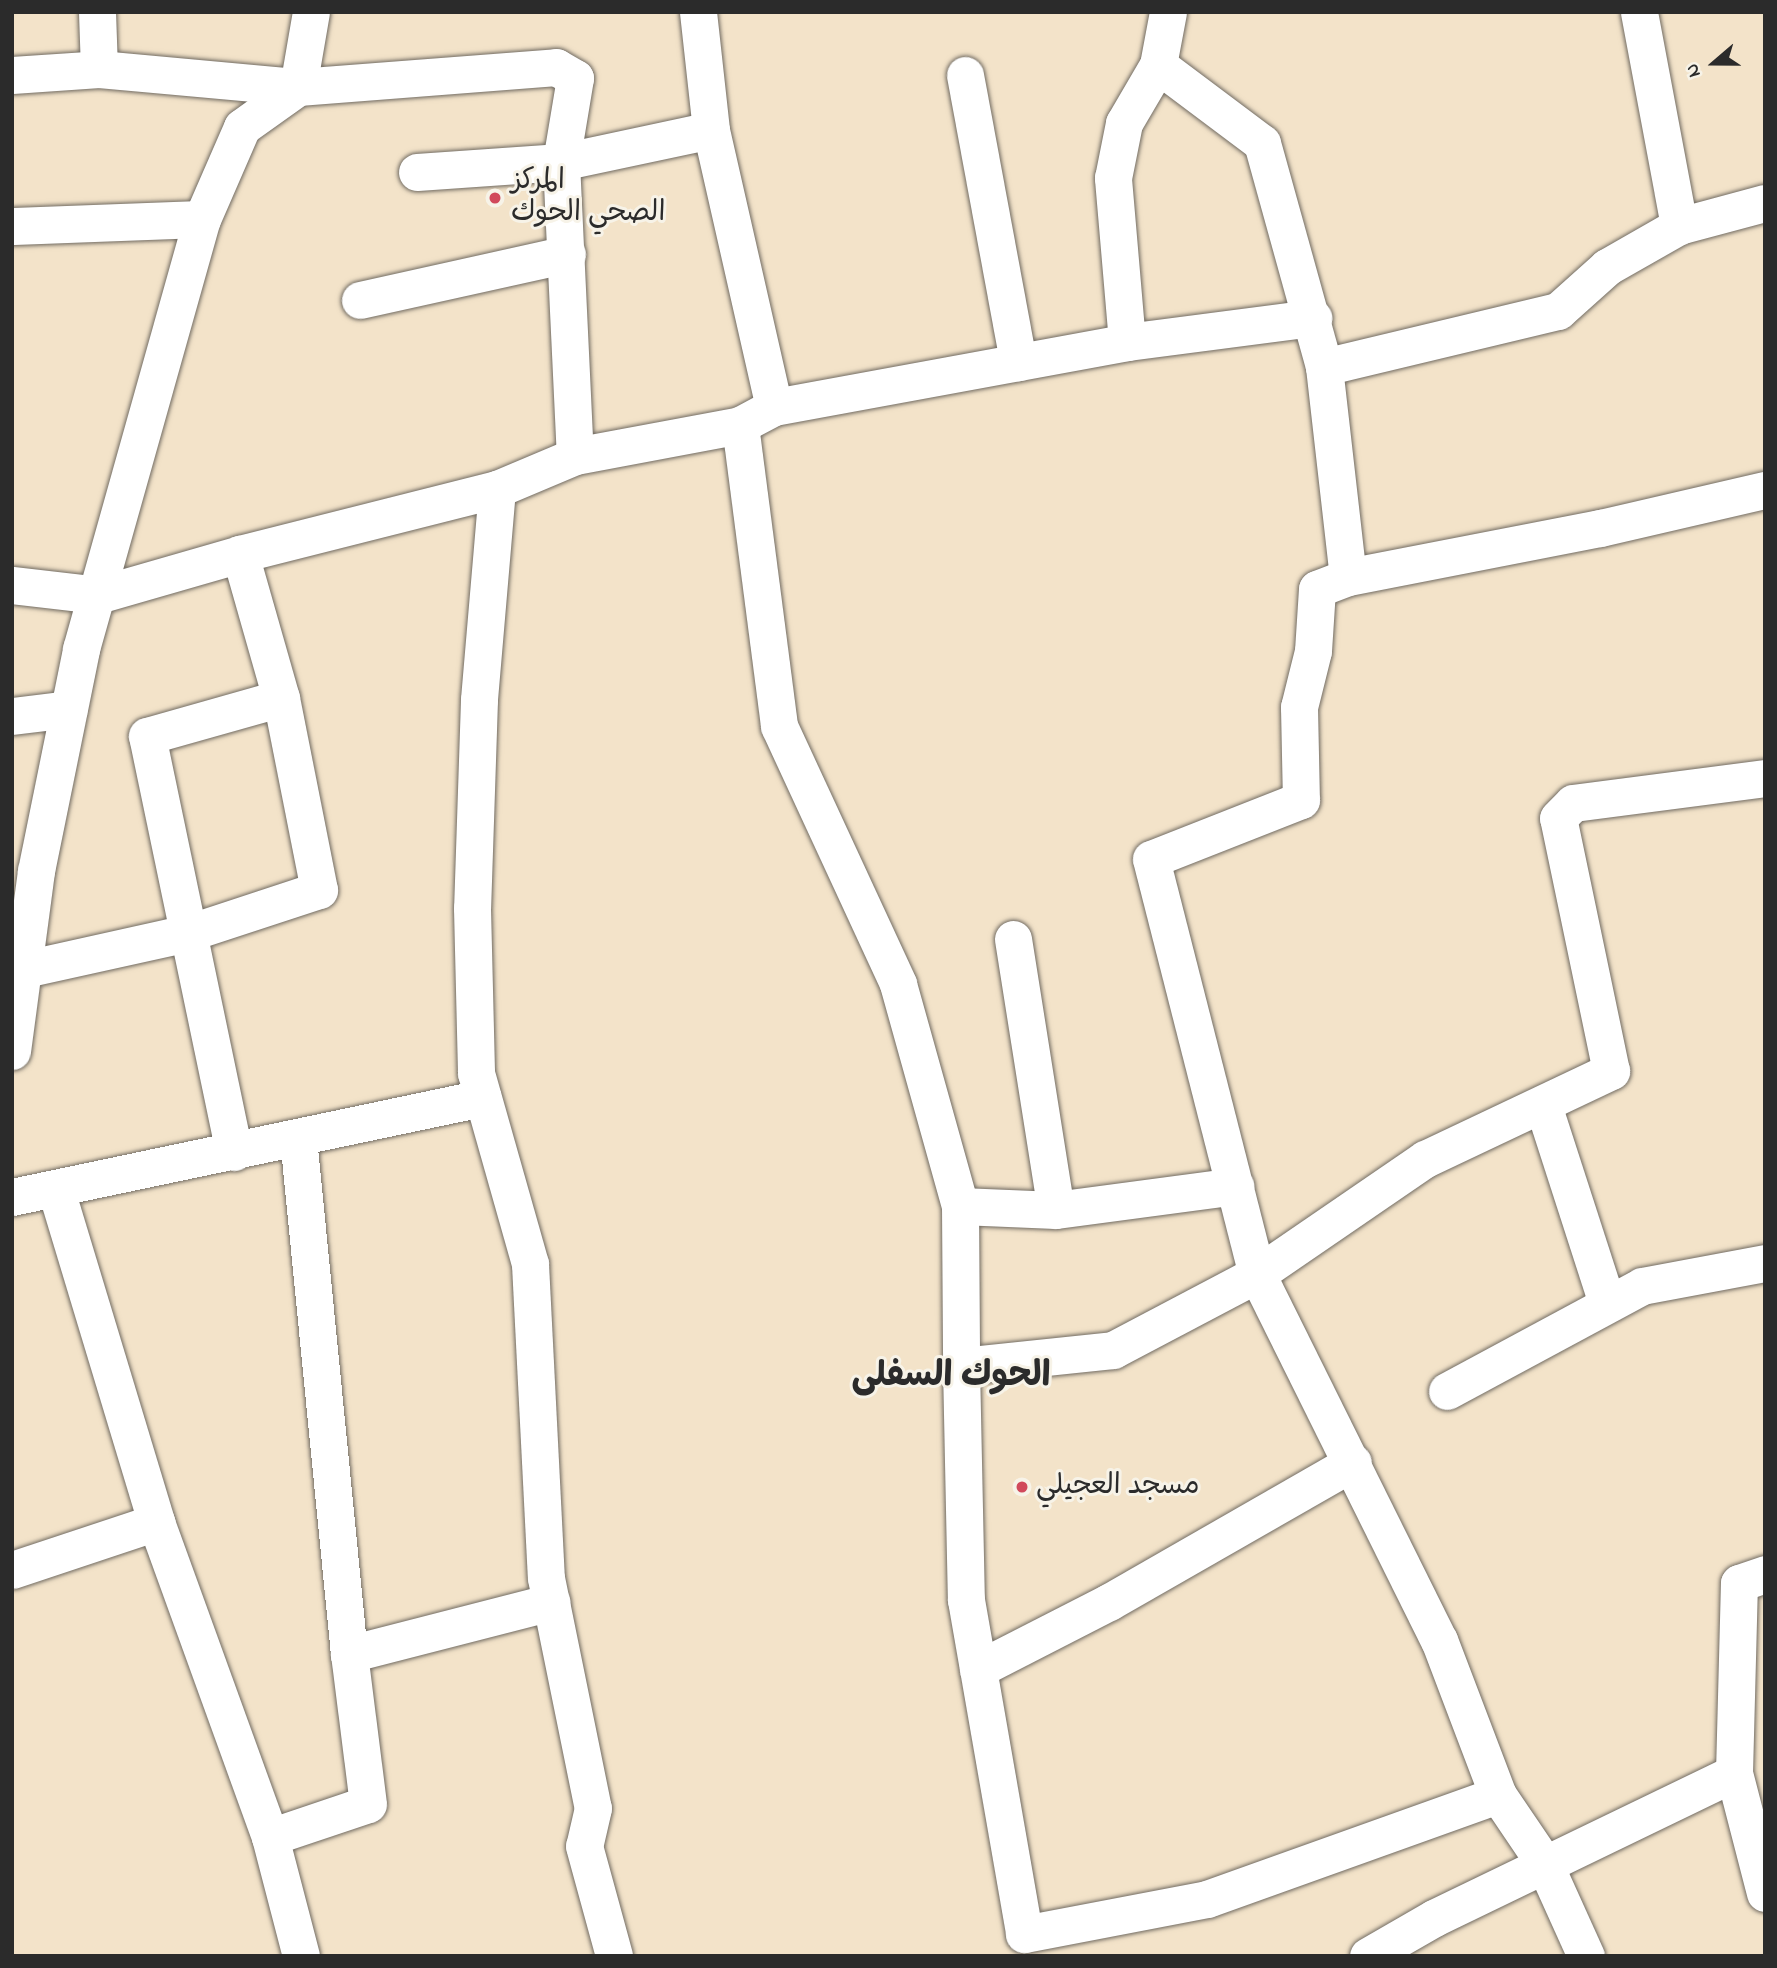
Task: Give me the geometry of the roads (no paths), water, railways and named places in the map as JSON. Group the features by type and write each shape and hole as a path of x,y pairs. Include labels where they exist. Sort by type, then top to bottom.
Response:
{"street":[{"path":"97,12 99,69"},
{"path":"12,1051 36,871 69,709 202,219 242,127 298,87 311,12"},
{"path":"698,12 711,130 774,407"},
{"path":"1127,342 1112,178 1124,123 1158,65 1168,12"},
{"path":"1639,12 1679,226"},
{"path":"1158,65 1262,143 1313,318 1324,367 1348,577"},
{"path":"12,75 99,69 298,87 556,67 575,78 561,162 575,456"},
{"path":"965,75 1018,362"},
{"path":"417,172 561,162 711,130"},
{"path":"1324,367 1558,311 1607,267 1679,226 1765,203"},
{"path":"12,226 202,219"},
{"path":"360,300 567,254"},
{"path":"12,585 98,595 240,554 497,489 575,456 740,425 774,407 1127,342 1313,318"},
{"path":"740,425 779,726 898,984 960,1206 966,1600 1024,1934 1207,1899 1498,1795"},
{"path":"497,489 479,699 472,908 476,1073 530,1264 546,1578 593,1808 584,1846 614,1956"},
{"path":"1586,1956 1544,1863 1498,1795 1439,1640 1353,1462 1257,1274 1151,859 1301,800 1299,707 1313,651 1317,589 1348,577 1600,528 1765,490"},
{"path":"25,969 188,933 319,890 281,698 240,554"},
{"path":"234,1152 147,736 281,698"},
{"path":"12,716 69,709"},
{"path":"961,1366 1113,1350 1257,1274 1425,1159 1611,1071 1558,818 1573,803 1765,778"},
{"path":"1013,939 1056,1210"},
{"path":"12,1197 56,1190 483,1098"},
{"path":"1543,1105 1607,1303"},
{"path":"270,1837 369,1804 349,1654 298,1138"},
{"path":"960,1206 1056,1210 1235,1186"},
{"path":"56,1190 156,1522 270,1837 301,1956"},
{"path":"1447,1391 1642,1286 1765,1263"},
{"path":"978,1669 1109,1602 1353,1462"},
{"path":"12,1570 156,1522"},
{"path":"1765,1574 1739,1583 1750,1715 1734,1773 1759,1849 1765,1893"},
{"path":"349,1654 551,1602"},
{"path":"1368,1956 1544,1863 1734,1773"}],"place":[{"name":"المركز الصحي الحوك","path":"495,198"},
{"name":"مسجد العجيلي","path":"1022,1487"}],"district":[{"name":"الحوك السفلى","path":"951,1377"}]}
